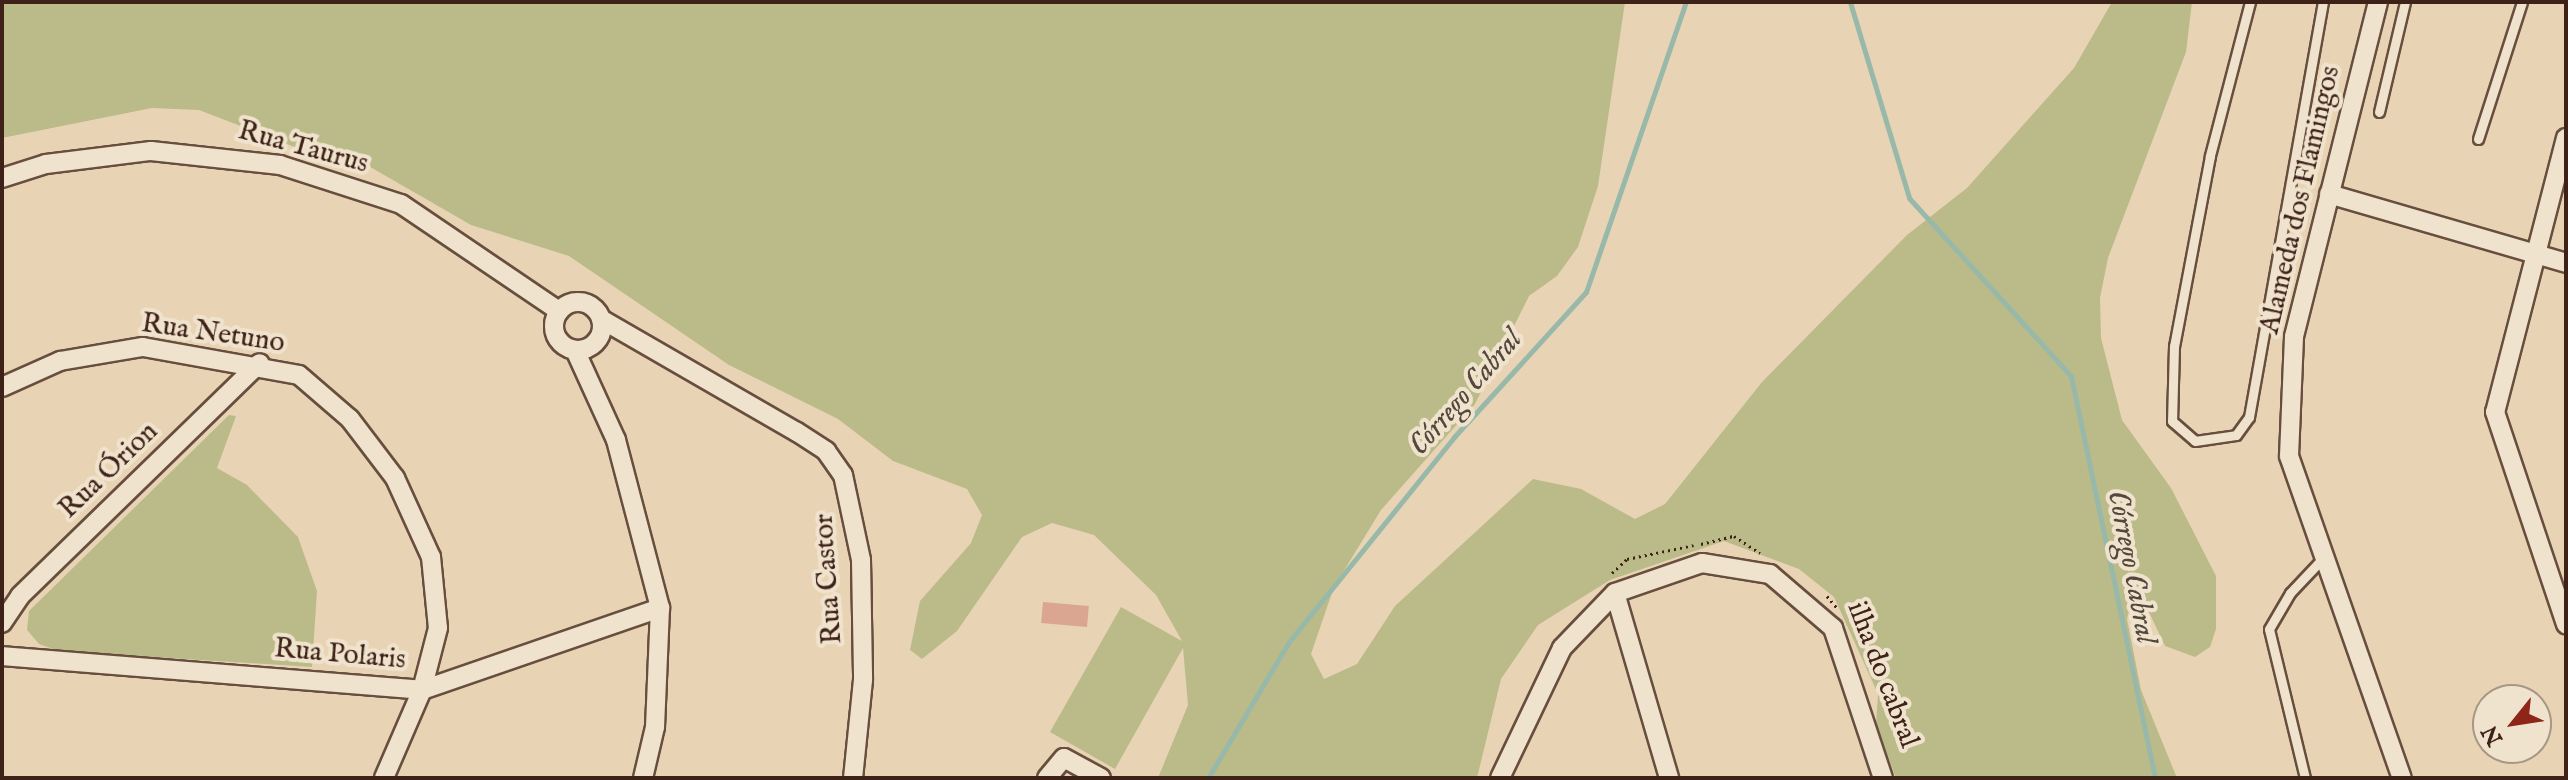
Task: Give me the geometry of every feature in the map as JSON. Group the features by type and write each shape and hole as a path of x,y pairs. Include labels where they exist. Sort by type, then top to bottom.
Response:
{"street":[{"name":"Alameda dos Flamingos","path":"2378,2 2294,337 2289,456 2402,778"},
{"path":"2566,138 2495,412 2566,624"},
{"name":"Rua Taurus","path":"2,178 46,164 151,151 280,165 401,204 559,311"},
{"path":"2329,194 2566,263"},
{"path":"575,350 593,345 601,319 582,302 559,311 556,335 575,350 616,440 660,608 655,727 643,778"},
{"name":"Rua Castor","path":"601,319 797,432 826,451 843,475 861,560 863,680 853,778"},
{"name":"Rua Netuno","path":"2,387 60,361 143,347 260,363 299,375 350,419 395,478 431,557 438,628 422,690 384,778"},
{"name":"Rua Órion","path":"2,623 20,596 260,363"},
{"path":"1500,778 1562,648 1610,586 1702,563 1770,574 1833,628 1883,778"},
{"path":"1610,586 1669,778"},
{"name":"Rua Polaris","path":"2,656 422,690 660,608"},
{"path":"1047,778 1064,758 1101,778"}],"lane":[{"path":"2250,2 2210,156 2174,346 2172,421 2195,441 2236,435 2249,417 2323,2"},
{"path":"2379,112 2405,2"},
{"path":"2478,139 2522,2"},
{"path":"2305,778 2271,659 2269,629 2290,593 2324,557"}],"path":[{"path":"1610,586 1627,559 1734,536 1772,561"},
{"name":"ilha do cabral","path":"1823,594 1841,617"}],"green space":[{"path":"2,2 1625,2 1598,186 1578,247 1557,276 1529,296 1475,404 1381,510 1334,587 1311,654 1324,679 1357,664 1395,606 1533,479 1581,489 1635,519 1665,504 1762,382 1907,235 1967,188 2074,68 2112,2 2192,2 2186,52 2108,258 2100,298 2101,338 2122,420 2171,488 2216,576 2216,629 2210,647 2195,657 2165,646 2146,606 2131,603 2127,619 2141,690 2177,778 1896,778 1876,725 1878,694 1834,597 1799,569 1724,541 1610,580 1538,625 1501,679 1477,778 1158,778 1188,705 1183,648 1115,769 1050,732 1121,607 1182,641 1156,595 1094,535 1052,523 1022,537 957,631 922,659 910,650 920,601 971,543 982,515 967,489 893,461 838,419 729,365 569,256 471,225 365,164 318,156 199,110 152,108 2,138"},
{"path":"229,415 236,416 217,468 247,485 298,537 317,591 312,667 59,651 39,644 27,630 29,611"}],"building":[{"path":"1043,602 1089,606 1087,627 1041,623"}],"waterway":[{"name":"Córrego Cabral","path":"1208,778 1288,643 1454,437 1586,292 1686,2"},
{"name":"Córrego Cabral","path":"1850,2 1909,198 2071,376 2155,778"}]}
